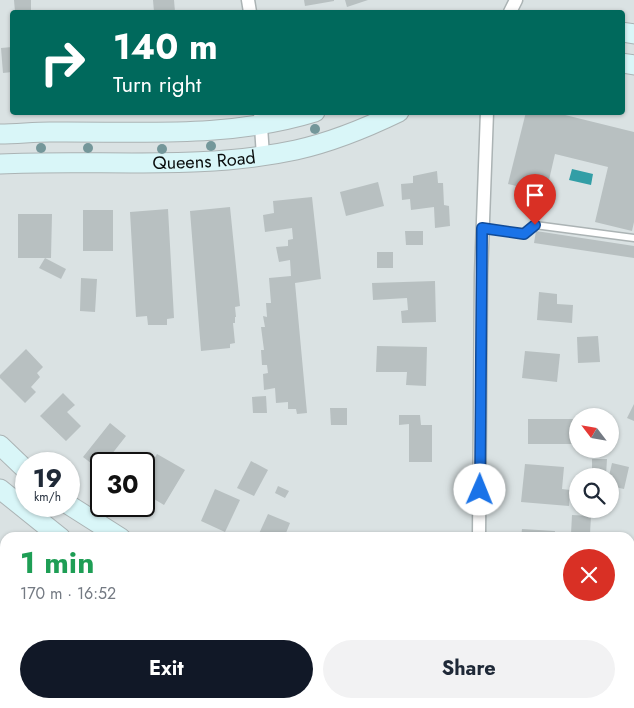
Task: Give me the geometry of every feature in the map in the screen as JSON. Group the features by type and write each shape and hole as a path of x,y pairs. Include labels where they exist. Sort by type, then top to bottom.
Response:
{"main road":[{"name":"Queens Road","path":"9,134 49,132 173,133 218,130 260,119 291,115"},
{"name":"Queens Road","path":"8,164 190,162 263,156 296,150 336,139 393,115"},
{"path":"8,164 9,134"},
{"path":"0,445 15,459"},
{"path":"0,489 54,532"},
{"path":"80,512 112,532"}],"street":[{"path":"479,532 482,228 487,115"},
{"path":"260,119 263,156"}],"lane":[{"path":"482,228 524,234 535,225 634,238"}],"water":[{"path":"572,169 593,174 591,185 569,180"}],"building":[{"path":"14,0 31,0 31,10 15,10"},
{"path":"153,0 174,0 175,10 154,10"},
{"path":"304,0 334,0 334,1 305,6"},
{"path":"345,0 368,0 347,7"},
{"path":"10,47 10,72 3,73 1,48"},
{"path":"525,115 565,115 634,132 634,222 632,231 595,222 608,167 555,154 546,193 508,184"},
{"path":"437,171 438,183 443,183 444,205 449,206 450,226 435,228 434,207 411,210 410,199 402,200 401,184 413,183 413,176"},
{"path":"378,182 384,206 346,216 340,192"},
{"path":"312,197 321,279 295,283 307,413 297,414 296,409 288,409 288,402 276,403 275,388 264,390 263,374 268,373 267,365 262,365 261,350 264,350 261,327 265,327 263,316 267,317 266,303 271,303 269,278 291,276 290,260 279,262 276,247 288,246 288,240 293,239 292,228 265,232 263,215 274,213 273,201"},
{"path":"230,207 240,306 235,307 236,317 235,323 233,323 235,343 230,344 230,348 201,351 190,211"},
{"path":"168,209 174,318 167,319 167,325 148,325 147,316 136,317 130,212"},
{"path":"83,210 113,210 113,251 83,251"},
{"path":"18,214 52,214 51,258 18,258"},
{"path":"405,231 423,231 423,245 406,245"},
{"path":"536,231 634,246 634,258 534,243"},
{"path":"377,252 393,252 393,268 377,268"},
{"path":"45,258 66,269 61,279 39,268"},
{"path":"81,278 97,279 95,312 80,311"},
{"path":"435,281 436,322 402,323 401,311 408,310 407,298 373,300 372,283"},
{"path":"539,292 557,294 557,304 573,305 572,323 537,320"},
{"path":"598,336 600,362 578,363 577,337"},
{"path":"377,346 427,347 426,386 406,385 407,372 376,372"},
{"path":"26,349 43,367 37,373 40,377 31,387 36,392 25,403 0,378 0,375"},
{"path":"525,351 560,354 557,382 522,378"},
{"path":"63,393 75,405 67,412 81,426 66,441 40,416"},
{"path":"266,396 267,413 253,413 252,397"},
{"path":"634,404 634,421 627,418"},
{"path":"330,408 347,408 347,425 331,425"},
{"path":"399,415 420,415 421,425 432,425 432,462 409,462 409,424 399,425"},
{"path":"528,419 569,419 569,444 528,444"},
{"path":"110,423 126,436 113,452 90,452 90,462 83,457"},
{"path":"157,454 185,470 164,505 155,500 155,458"},
{"path":"592,459 607,459 606,468 592,468"},
{"path":"251,461 268,470 254,496 237,488"},
{"path":"612,463 629,467 624,489 619,488 619,468 611,468"},
{"path":"525,464 564,467 562,489 569,490 569,506 521,502"},
{"path":"278,486 289,491 285,498 275,493"},
{"path":"215,489 240,500 225,532 201,521"},
{"path":"268,514 290,523 286,532 260,532"},
{"path":"572,518 591,518 590,532 571,532"},
{"path":"522,529 555,531 555,532 522,532"}],"route":[{"path":"480,490 482,228 524,234 535,225"}]}
